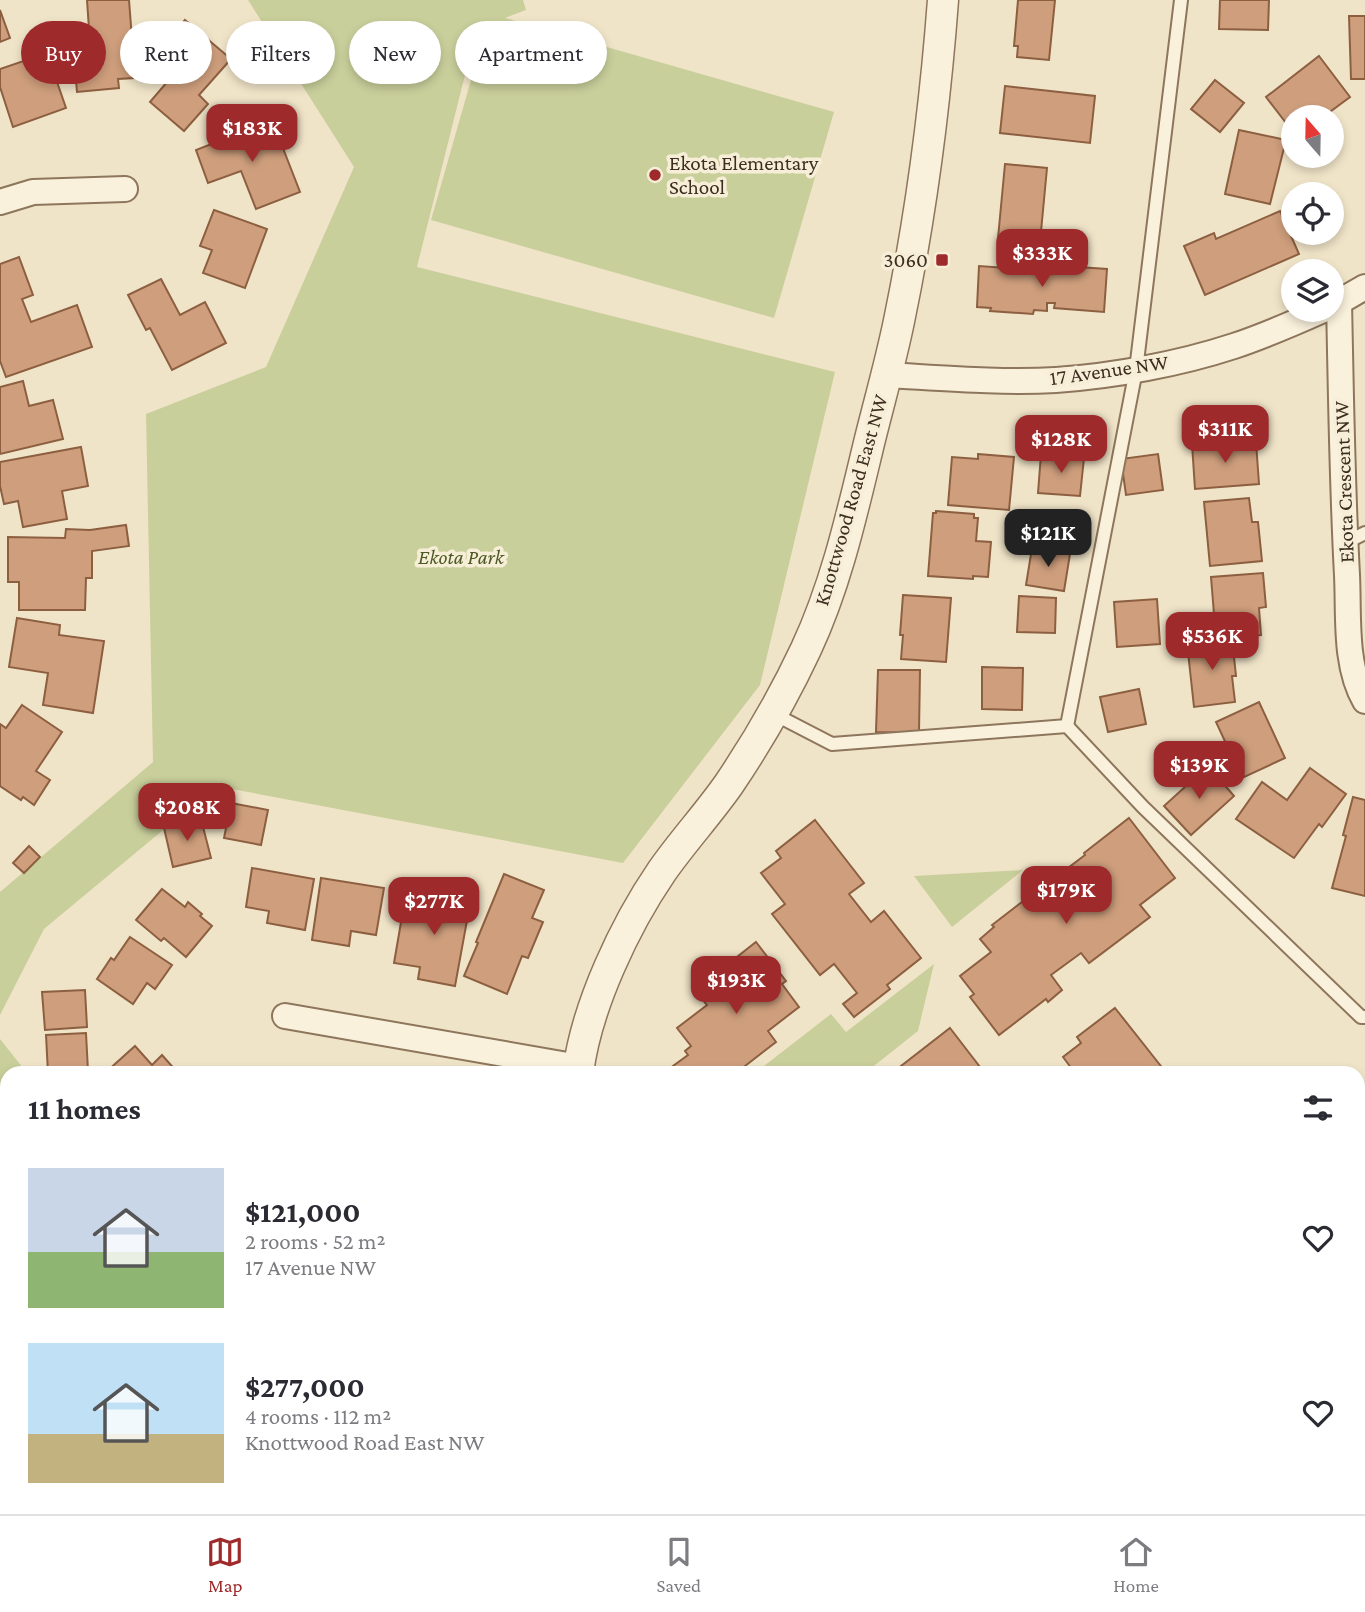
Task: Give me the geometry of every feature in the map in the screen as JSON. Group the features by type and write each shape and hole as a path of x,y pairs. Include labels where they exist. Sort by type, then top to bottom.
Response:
{"street":[{"name":"Knottwood Road East NW","path":"580,1066 587,1026 625,934 642,902 727,786 774,713 807,646 828,593 899,323 932,118 943,0"},
{"path":"0,202 33,192 125,189"},
{"name":"17 Avenue NW","path":"1344,299 1365,287"},
{"name":"17 Avenue NW","path":"886,375 1058,380 1136,370 1234,346 1295,322"},
{"name":"Ekota Crescent NW","path":"1333,322 1355,538 1351,657 1359,690 1365,701"},
{"name":"Knottwood Road East NW","path":"285,1016 557,1066"}],"lane":[{"path":"1067,726 1136,370 1181,0"},
{"path":"774,713 832,744 1067,726"},
{"path":"1067,726 1143,807 1361,1017 1365,1017"}],"green space":[{"name":"Ekota Park","path":"248,0 523,0 526,10 505,18 516,21 455,21 455,84 463,84 417,267 835,372 760,685 623,863 216,786 44,929 0,1015 0,892 153,762 146,414 266,367 354,167 301,84 335,84 335,21 261,21"},
{"name":"Ekota Park","path":"607,47 834,112 774,318 431,220 470,84 607,84"},
{"path":"1023,870 952,927 914,876"},
{"path":"934,964 918,1031 874,1066 764,1066 831,1014 846,1032"},
{"path":"0,1039 21,1066 0,1066"}],"building":[{"path":"87,0 129,0 131,21 120,21 119,88 77,92 76,84 106,84 106,21 88,21"},
{"path":"1018,0 1055,0 1049,60 1017,57 1018,46 1014,46"},
{"path":"1220,0 1269,0 1268,30 1219,29"},
{"path":"0,10 10,38 0,42"},
{"path":"1349,16 1365,16 1365,79 1351,79"},
{"path":"212,43 226,55 226,65 212,80"},
{"path":"1319,56 1350,97 1339,105 1281,105 1281,116 1266,97"},
{"path":"21,62 21,84 58,84 66,108 13,127 0,87 0,69"},
{"path":"1215,80 1244,103 1220,132 1191,109"},
{"path":"165,84 209,84 199,95 208,104 184,131 150,102"},
{"path":"1005,86 1095,96 1090,143 1000,133"},
{"path":"272,120 300,192 256,209 241,171 208,183 196,150"},
{"path":"1239,130 1281,139 1281,160 1270,204 1225,194"},
{"path":"1005,164 1047,168 1040,242 998,238"},
{"path":"214,210 267,229 245,288 203,273 212,250 200,246"},
{"path":"1280,211 1281,245 1295,245 1299,254 1281,259 1281,262 1205,295 1184,246 1214,233 1216,239"},
{"path":"19,257 33,295 22,299 31,322 77,305 92,347 6,377 0,361 0,264"},
{"path":"1048,265 1107,269 1104,312 1054,308 1055,303 1047,303 1047,311 1034,310 1033,314 990,311 991,308 977,307 979,266 1047,271"},
{"path":"161,279 180,315 205,302 226,343 172,370 150,328 146,330 128,295"},
{"path":"23,381 29,406 53,400 63,439 0,454 0,387"},
{"path":"1230,441 1230,444 1256,442 1259,484 1195,489 1192,444"},
{"path":"81,447 88,486 62,491 67,519 23,527 18,501 4,504 0,486 0,462"},
{"path":"978,454 1014,457 1009,510 948,505 952,457 978,459"},
{"path":"1041,454 1084,458 1080,496 1038,493"},
{"path":"1158,454 1163,490 1126,495 1121,459"},
{"path":"1249,498 1252,522 1258,522 1262,561 1210,566 1204,502"},
{"path":"933,513 974,514 974,518 978,518 976,541 991,542 988,577 973,576 973,579 928,576"},
{"path":"126,525 129,546 92,551 92,578 86,578 85,610 19,610 19,582 8,582 8,537 65,538 66,529 90,530"},
{"path":"1032,548 1070,554 1064,591 1026,585"},
{"path":"1263,573 1266,607 1259,608 1261,635 1216,639 1211,577"},
{"path":"903,595 951,598 946,662 901,659"},
{"path":"1019,596 1056,598 1055,633 1017,632"},
{"path":"1157,599 1160,644 1117,647 1114,602"},
{"path":"17,618 60,625 59,635 104,641 93,713 43,705 48,673 9,667"},
{"path":"1232,638 1236,676 1232,676 1235,702 1194,707 1187,643"},
{"path":"982,667 1023,668 1022,710 982,709"},
{"path":"878,670 920,670 919,733 876,732"},
{"path":"1139,689 1146,724 1108,732 1100,697"},
{"path":"1259,702 1285,758 1242,778 1216,722"},
{"path":"22,705 62,732 36,771 50,780 34,805 0,786 0,724 6,728"},
{"path":"1208,766 1234,796 1191,835 1164,806"},
{"path":"1310,768 1346,794 1322,827 1319,824 1294,858 1236,819 1262,782 1287,800"},
{"path":"1353,797 1365,800 1365,896 1332,888"},
{"path":"231,803 268,810 261,845 224,838"},
{"path":"1129,818 1175,878 1140,905 1150,917 1089,963 1081,953 1051,975 1062,990 999,1035 970,997 974,994 960,976 991,952 980,939 994,927 992,925 1040,888 1051,903 1079,882 1068,868"},
{"path":"201,819 211,858 173,867 164,828"},
{"path":"815,820 864,883 849,894 871,922 884,911 921,958 887,985 890,989 854,1017 843,1004 857,993 834,964 820,975 772,914 785,904 761,873 781,858 776,851"},
{"path":"29,846 40,857 24,873 13,863"},
{"path":"252,868 314,879 305,930 267,923 269,911 246,907"},
{"path":"504,874 544,890 532,918 543,922 528,958 522,956 507,994 464,976"},
{"path":"321,878 384,888 376,935 351,931 349,946 312,940"},
{"path":"162,889 185,907 188,902 212,926 186,957 164,938 161,941 136,920"},
{"path":"436,891 466,896 465,903 470,904 455,986 418,979 420,967 394,963 405,899 434,904"},
{"path":"130,937 172,965 155,989 147,983 133,1004 97,979"},
{"path":"756,942 786,981 782,984 799,1007 768,1031 776,1042 745,1066 673,1066 688,1055 685,1051 691,1046 677,1028 707,1005 698,994 712,983 709,979"},
{"path":"85,990 87,1027 45,1030 42,992"},
{"path":"1115,1008 1161,1066 1070,1066 1063,1057 1081,1043 1077,1037"},
{"path":"950,1028 979,1066 901,1066"},
{"path":"86,1033 88,1066 48,1066 46,1035"},
{"path":"135,1046 152,1065 162,1055 172,1066 113,1066"}],"place":[{"name":"Ekota Elementary School","path":"655,175"},
{"name":"3060","path":"942,260"}]}
